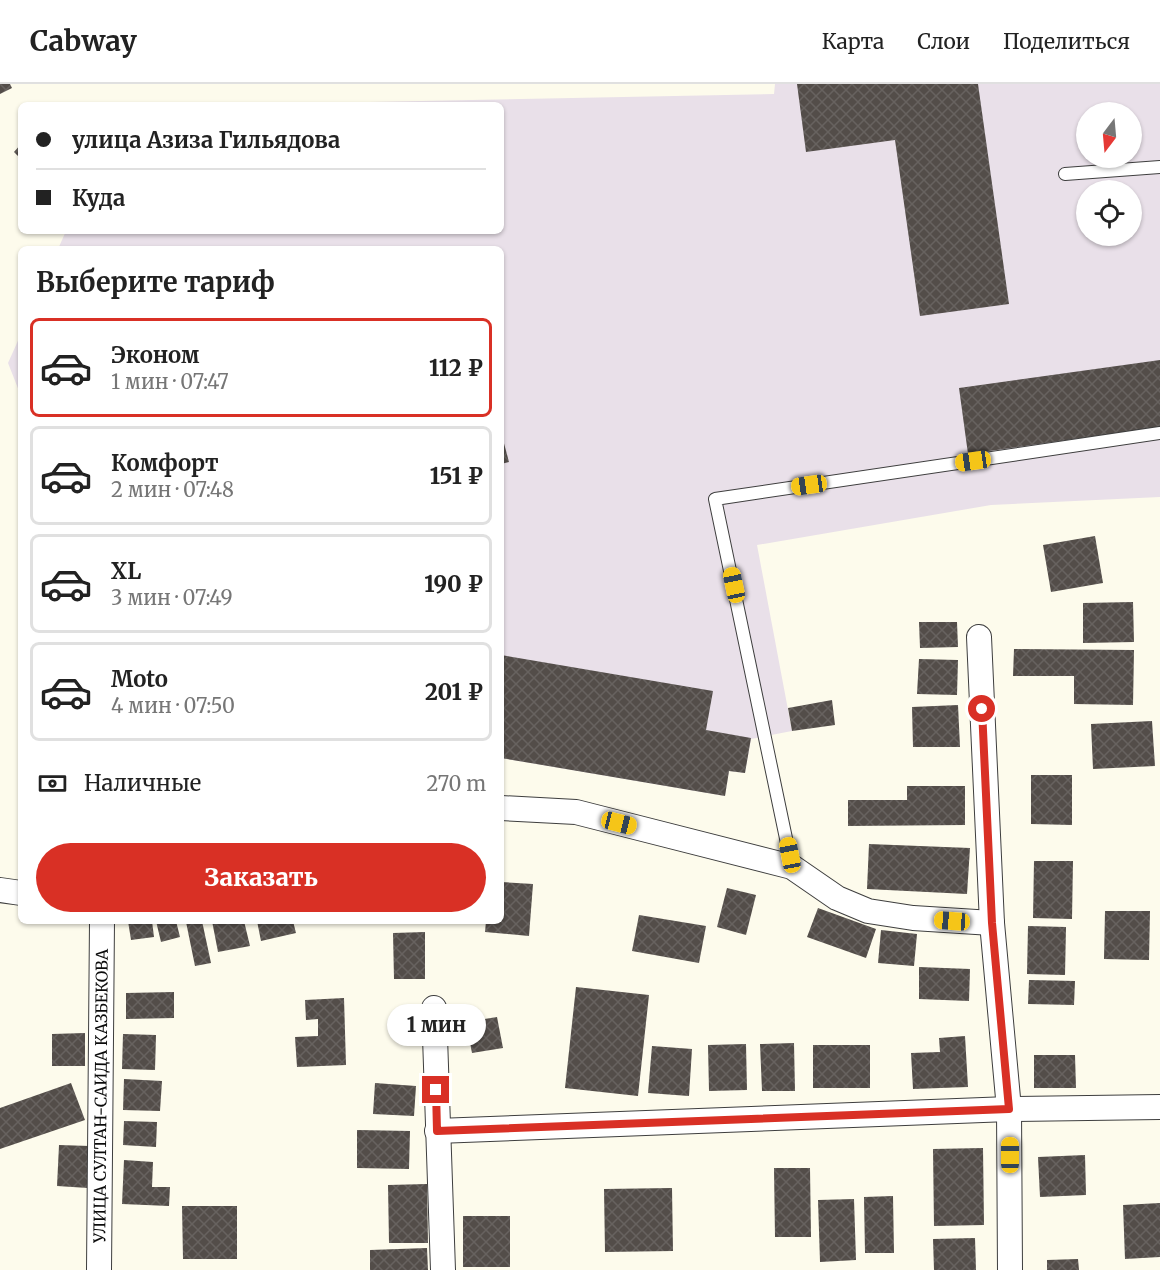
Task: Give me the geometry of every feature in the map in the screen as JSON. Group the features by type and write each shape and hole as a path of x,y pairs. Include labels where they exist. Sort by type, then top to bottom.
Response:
{"street":[{"path":"979,637 992,923 1009,1109 1010,1270"},
{"path":"504,808 576,812 792,867 837,898 868,910 914,918 992,923"},
{"path":"0,890 18,893"},
{"name":"УЛИЦА СУЛТАН-САИДА КАЗБЕКОВА","path":"99,1270 102,924"},
{"path":"434,1008 443,1270"},
{"path":"437,1131 1009,1109 1160,1107"}],"lane":[{"path":"1065,174 1160,167"},
{"path":"792,867 716,499 1160,433"}],"shaded area":[{"path":"775,84 1160,84 1160,497 991,505 757,545 792,731 751,739 745,773 729,771 725,796 504,759 504,246 59,246 65,234 504,234 504,102 364,102 774,94"},
{"path":"18,341 18,388 8,363"}],"building":[{"path":"0,84 10,84 12,88 0,94"},
{"path":"797,84 978,84 1009,304 920,316 895,140 806,152"},
{"path":"1160,360 1160,427 968,454 959,388"},
{"path":"504,443 509,462 504,463"},
{"path":"1095,536 1103,583 1051,592 1043,545"},
{"path":"1133,602 1134,642 1083,643 1083,603"},
{"path":"919,622 957,622 958,647 920,648"},
{"path":"1014,649 1134,650 1133,705 1074,704 1074,676 1013,676"},
{"path":"504,656 713,691 706,730 751,738 745,773 729,771 725,796 504,759"},
{"path":"919,659 958,660 957,695 917,694"},
{"path":"832,700 835,725 792,731 788,708"},
{"path":"958,705 960,747 913,747 912,707"},
{"path":"1152,721 1155,766 1093,769 1091,724"},
{"path":"1031,775 1072,775 1072,825 1031,824"},
{"path":"907,786 965,786 965,825 848,826 848,800 907,800"},
{"path":"869,844 970,848 967,894 867,889"},
{"path":"1034,861 1073,861 1072,919 1033,918"},
{"path":"504,882 533,884 529,936 485,932 486,924 504,924"},
{"path":"727,888 756,895 746,935 717,927"},
{"path":"818,908 876,929 866,958 807,937"},
{"path":"1105,911 1150,911 1149,960 1104,959"},
{"path":"639,915 706,926 699,963 632,951"},
{"path":"128,924 152,924 154,937 131,940"},
{"path":"157,924 177,924 180,937 161,942"},
{"path":"186,924 203,924 211,963 195,966"},
{"path":"213,924 245,924 250,946 218,952"},
{"path":"258,924 294,924 296,933 261,941"},
{"path":"1028,926 1066,927 1065,975 1027,974"},
{"path":"881,930 917,934 914,966 878,963"},
{"path":"425,932 425,979 394,979 393,933"},
{"path":"919,967 970,969 969,1001 919,999"},
{"path":"1029,980 1075,981 1074,1005 1028,1004"},
{"path":"576,987 649,995 638,1096 565,1088"},
{"path":"174,992 174,1018 126,1019 126,993"},
{"path":"344,998 346,1065 297,1067 295,1037 318,1036 318,1019 306,1020 305,1000"},
{"path":"497,1017 503,1048 472,1053 466,1022"},
{"path":"85,1033 85,1066 52,1066 52,1034"},
{"path":"123,1034 156,1035 155,1070 122,1069"},
{"path":"965,1036 968,1087 913,1089 911,1053 940,1052 939,1038"},
{"path":"794,1043 795,1091 762,1091 760,1044"},
{"path":"746,1044 747,1090 709,1091 708,1045"},
{"path":"813,1045 870,1045 870,1088 813,1088"},
{"path":"652,1046 692,1049 689,1096 648,1093"},
{"path":"1034,1055 1075,1055 1076,1088 1034,1088"},
{"path":"124,1079 162,1081 160,1111 123,1110"},
{"path":"71,1083 85,1120 0,1149 0,1108"},
{"path":"375,1083 416,1086 414,1116 373,1114"},
{"path":"124,1121 157,1122 156,1147 123,1145"},
{"path":"357,1130 410,1131 409,1169 357,1168"},
{"path":"59,1145 90,1146 88,1188 57,1186"},
{"path":"983,1148 984,1225 934,1226 933,1149"},
{"path":"1085,1155 1086,1195 1040,1197 1038,1157"},
{"path":"124,1160 153,1162 152,1187 170,1187 169,1206 122,1204"},
{"path":"774,1168 810,1168 811,1237 775,1237"},
{"path":"427,1184 428,1243 389,1243 388,1185"},
{"path":"672,1188 673,1251 605,1252 604,1189"},
{"path":"893,1196 894,1253 865,1253 864,1197"},
{"path":"854,1199 856,1260 820,1262 818,1200"},
{"path":"1160,1203 1160,1257 1125,1259 1123,1205"},
{"path":"182,1206 237,1206 237,1259 183,1259"},
{"path":"463,1216 510,1216 510,1267 463,1267"},
{"path":"975,1238 976,1270 934,1270 933,1239"},
{"path":"427,1248 428,1270 370,1270 370,1250"},
{"path":"1078,1259 1079,1270 1047,1270 1047,1260"}],"route":[{"path":"436,1090 437,1131 1009,1109 992,923 982,709"}]}
